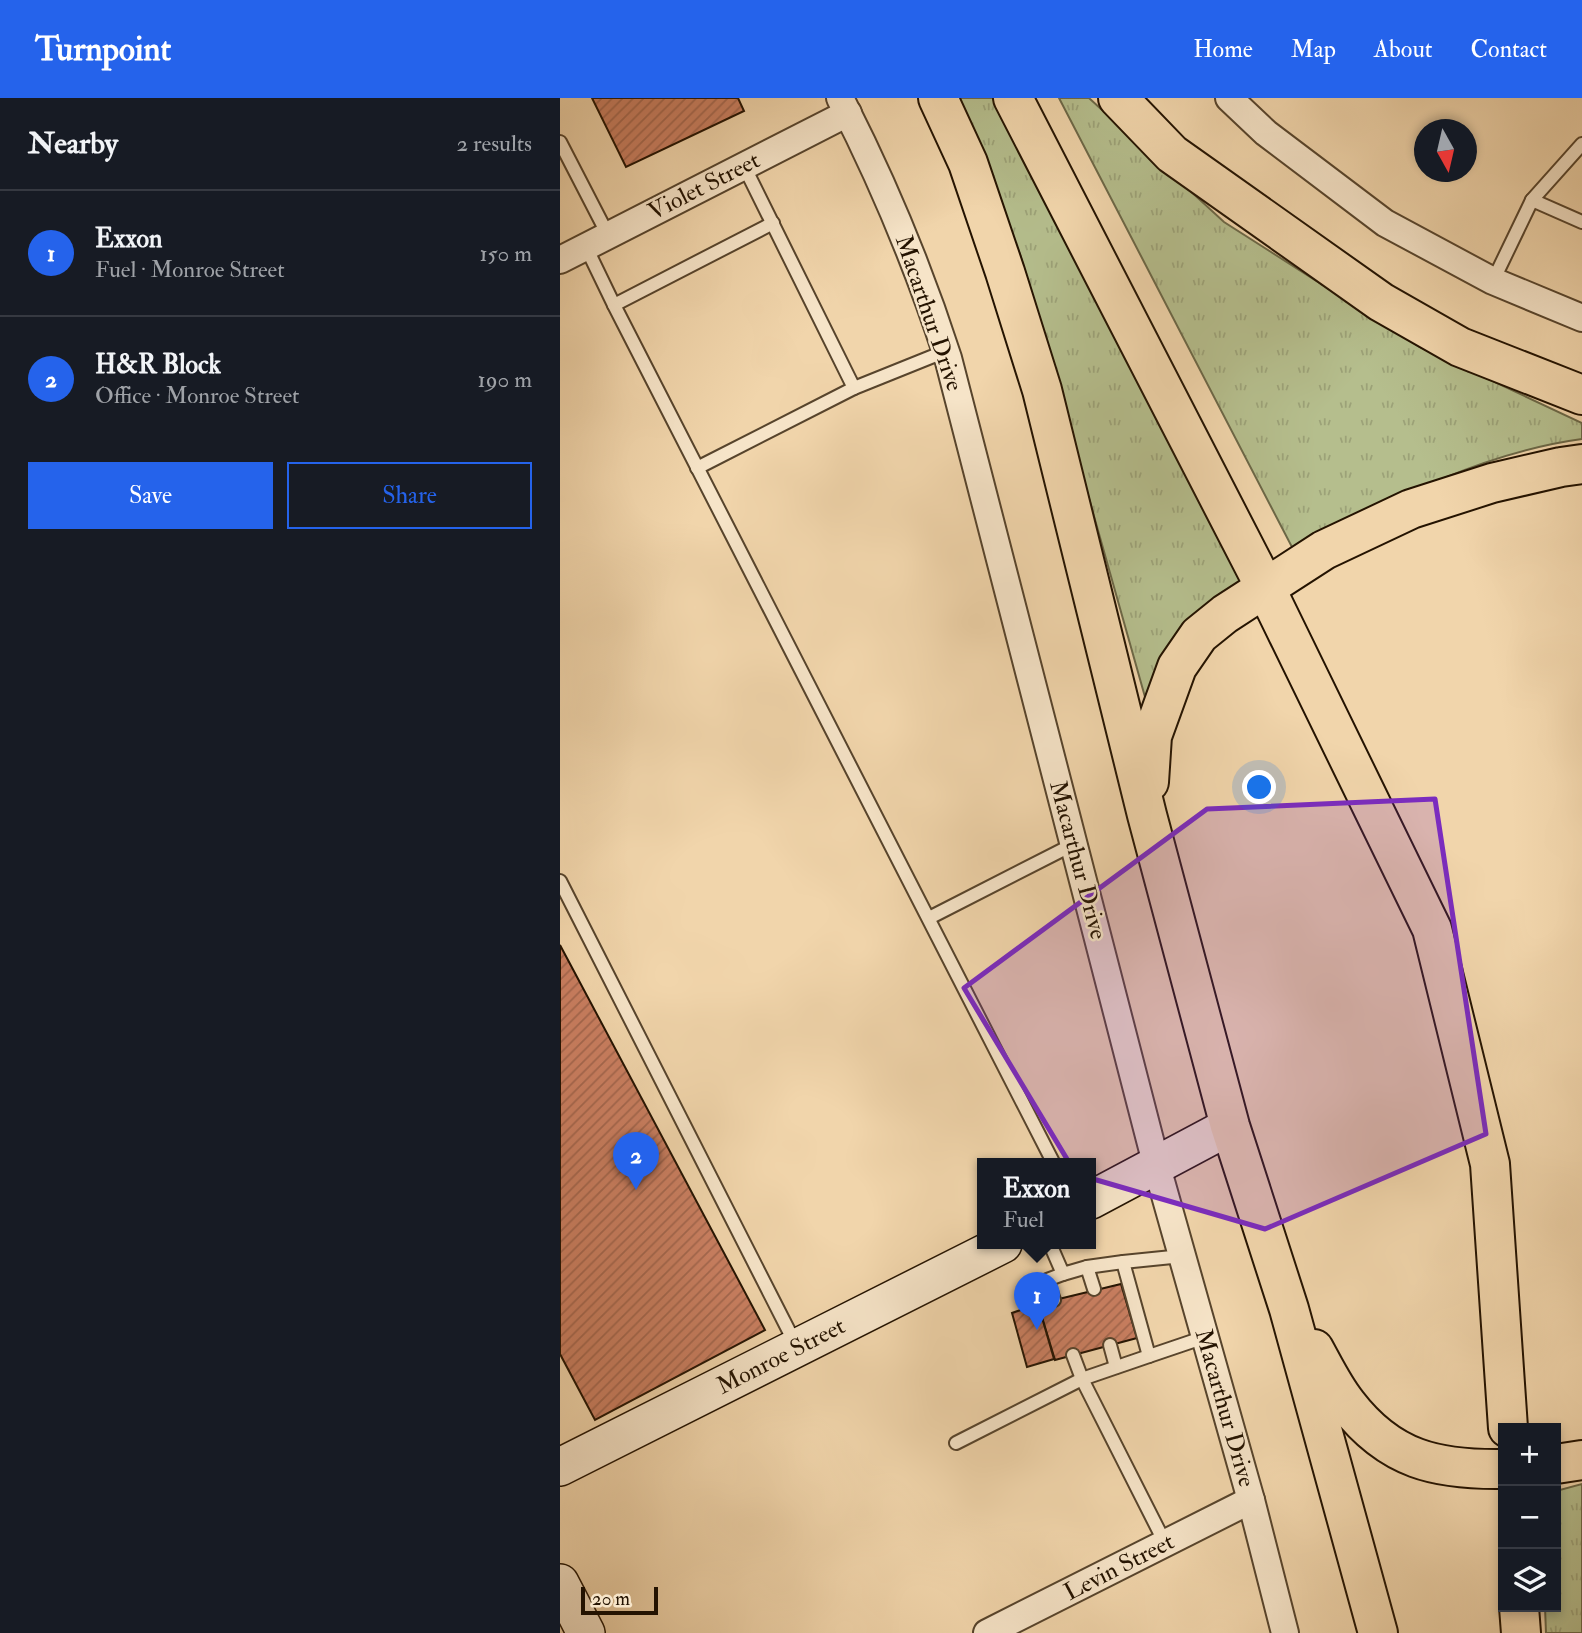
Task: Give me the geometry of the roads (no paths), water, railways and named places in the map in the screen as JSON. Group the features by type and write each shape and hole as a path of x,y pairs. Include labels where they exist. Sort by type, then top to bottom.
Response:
{"highway":[{"path":"938,98 968,163 1042,390 1147,815 1230,1126 1289,1309 1378,1633"},
{"path":"1013,98 1265,587 1432,929 1490,1164 1508,1423"},
{"path":"1118,98 1172,153 1381,302 1460,347 1582,395"},
{"path":"1147,815 1152,736 1177,667 1199,635 1265,587 1324,550 1411,509 1492,483 1582,464"},
{"path":"1289,1309 1346,1404 1373,1432 1401,1452 1430,1463 1463,1470 1498,1469"},
{"path":"1561,1463 1582,1460"},
{"path":"1519,1612 1521,1633"}],"main road":[{"path":"1096,1198 1230,1126"},
{"name":"Monroe Street","path":"560,1467 993,1249"},
{"path":"560,1583 586,1633"}],"street":[{"path":"1228,98 1266,133 1385,223 1493,281 1582,318"},
{"name":"Violet Street","path":"560,260 744,166 844,105"},
{"name":"Macarthur Drive","path":"844,105 876,169 899,224 946,351 1157,1167 1251,1500 1285,1633"},
{"name":"Levin Street","path":"986,1633 1251,1500"}],"lane":[{"path":"560,142 597,241 614,305 1051,1158"},
{"path":"1493,281 1531,200 1582,144"},
{"path":"744,166 854,388"},
{"path":"1531,200 1582,222"},
{"path":"614,305 773,223"},
{"path":"697,468 854,388 946,351"},
{"path":"929,918 1074,844"},
{"path":"560,881 797,1348"},
{"path":"1052,1249 1063,1274"},
{"path":"1054,1300 1047,1280 1063,1274 1087,1267 1182,1256"},
{"path":"1123,1262 1149,1356"},
{"path":"1087,1267 1094,1289"},
{"path":"956,1443 1082,1379 1205,1337"},
{"path":"1110,1345 1116,1367"},
{"path":"1073,1355 1082,1379 1165,1543"}],"place":[{"name":"H&R Block","path":"636,1190"},
{"name":"Exxon","path":"1037,1330"}]}
